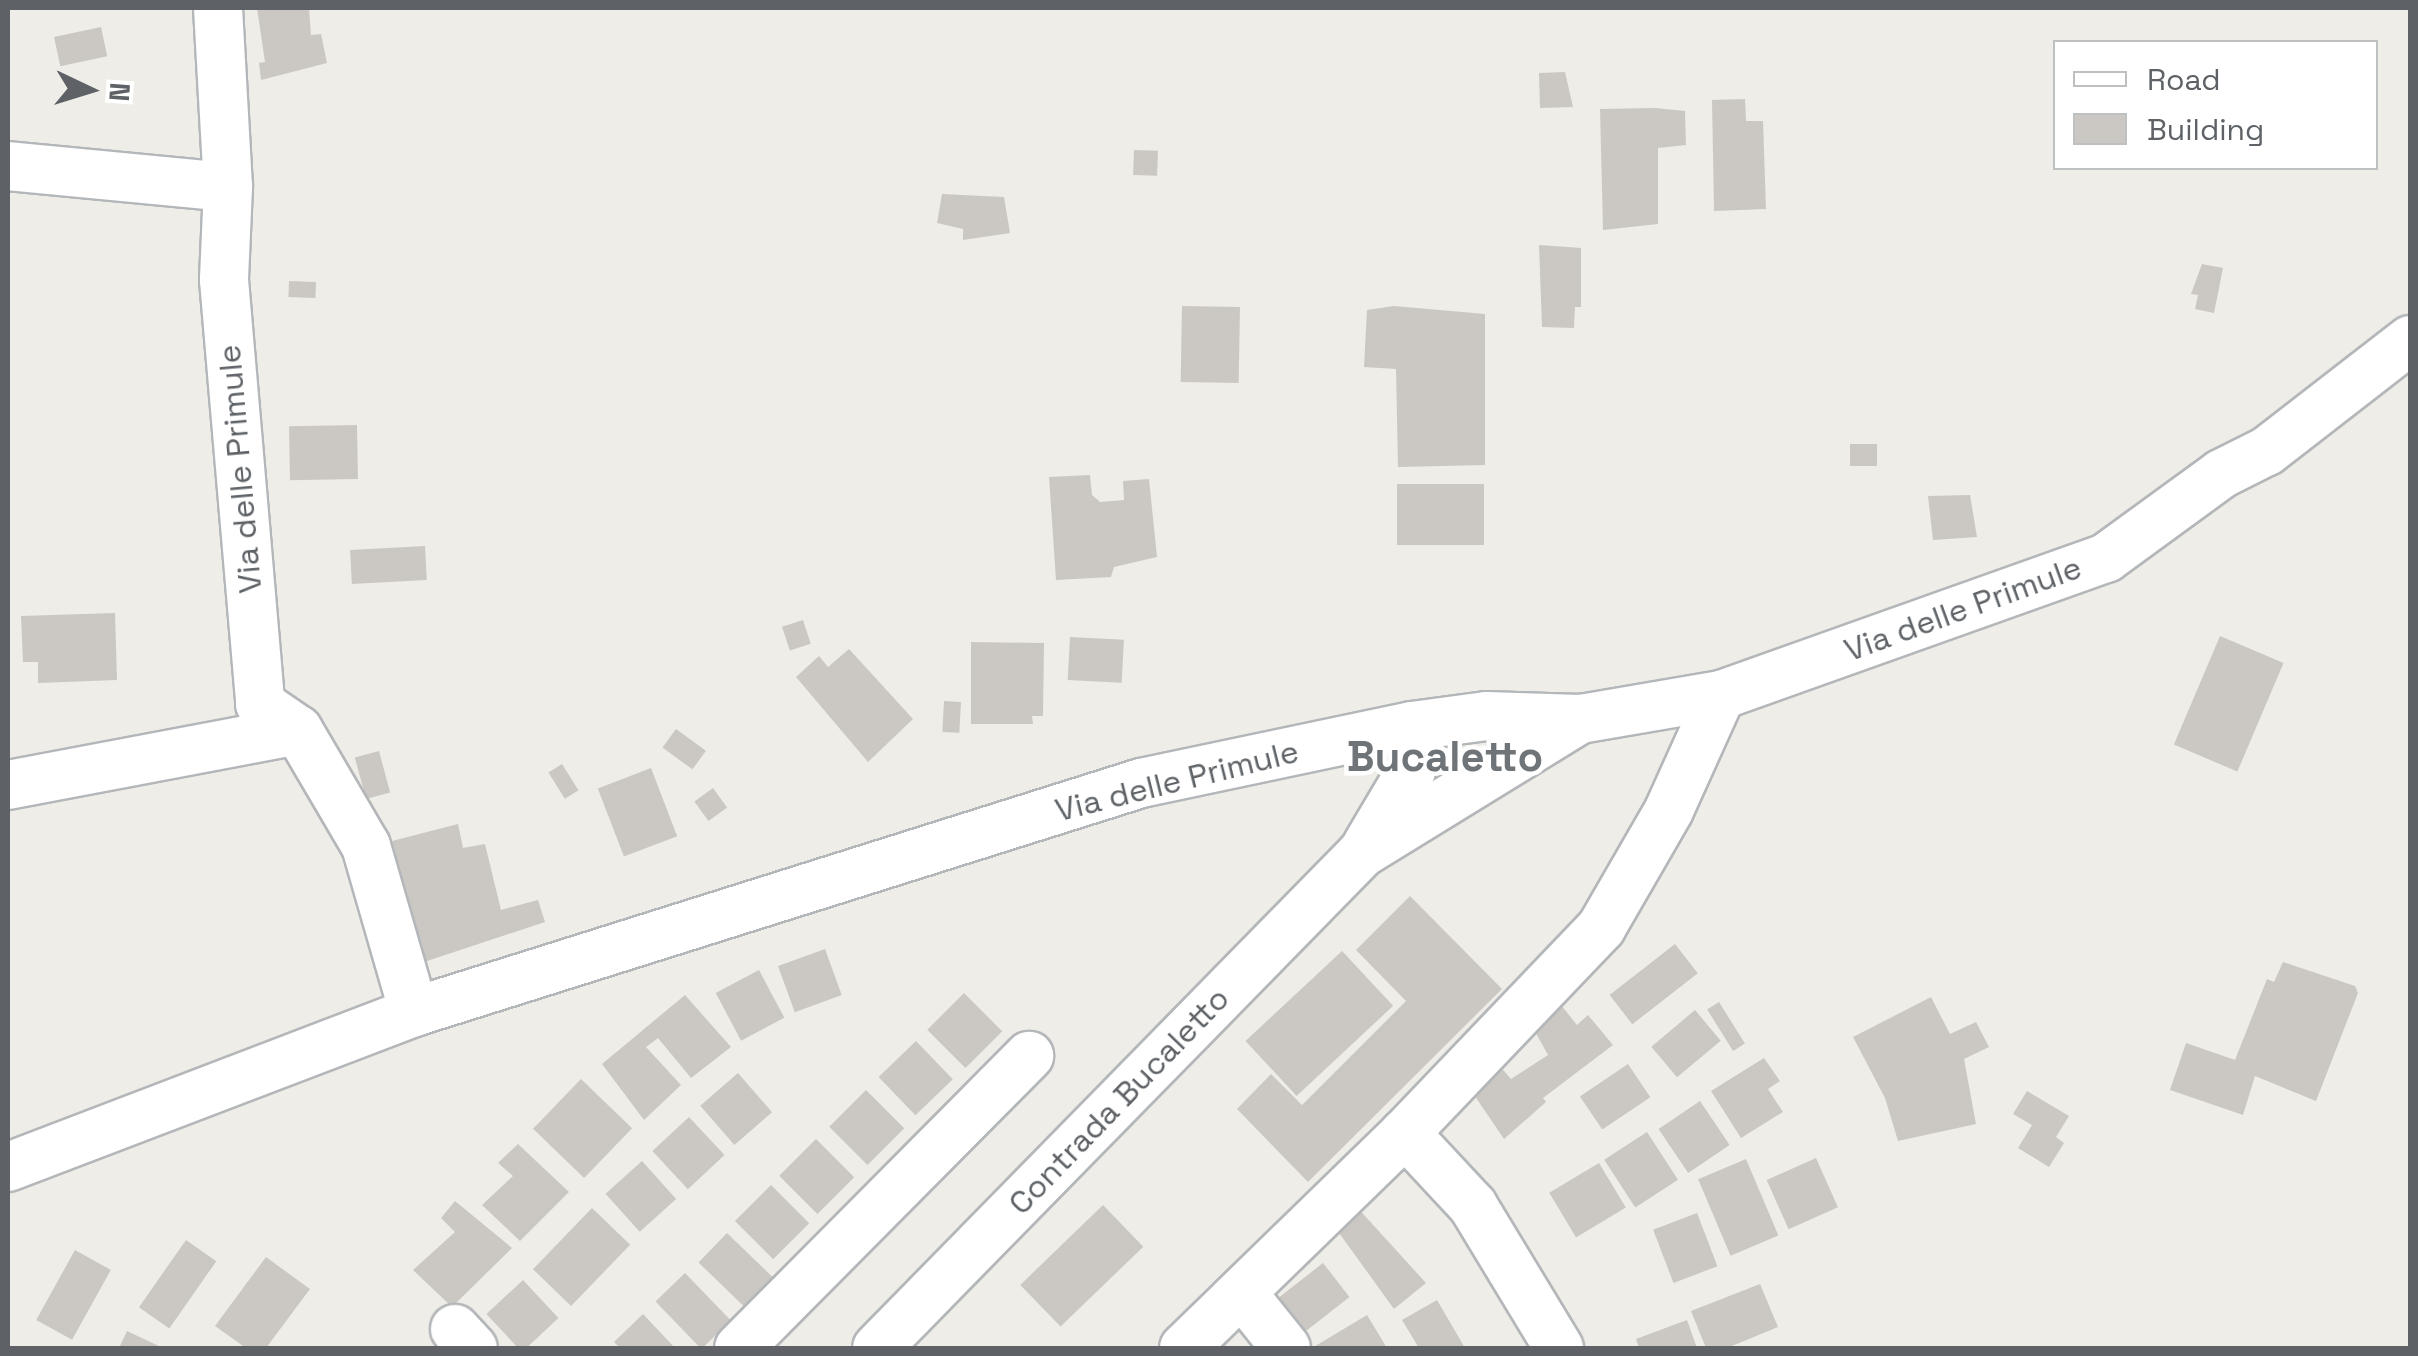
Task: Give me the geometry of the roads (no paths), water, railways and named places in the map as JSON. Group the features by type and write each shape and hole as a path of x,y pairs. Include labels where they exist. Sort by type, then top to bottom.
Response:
{"street":[{"name":"Via delle Primule","path":"218,8 228,188 224,280 260,704 298,730 366,846 414,1012"},
{"path":"8,166 228,188"},
{"name":"Via delle Primule","path":"8,1167 414,1012 1141,784 1412,726 1486,716 1580,719 1721,695 2106,558 2220,474 2268,451 2410,340"},
{"path":"1184,1348 1405,1134 1600,928 1669,810 1721,695"},
{"path":"1362,853 1580,719"},
{"path":"1362,853 1411,771 1412,726"},
{"path":"8,785 298,730"},
{"name":"Contrada Bucaletto","path":"876,1348 1362,853"},
{"path":"738,1348 1029,1056"},
{"path":"1405,1134 1473,1206 1559,1348"},
{"path":"1242,1293 1286,1348"}],"district":[{"name":"Bucaletto","path":"1445,757"}]}
